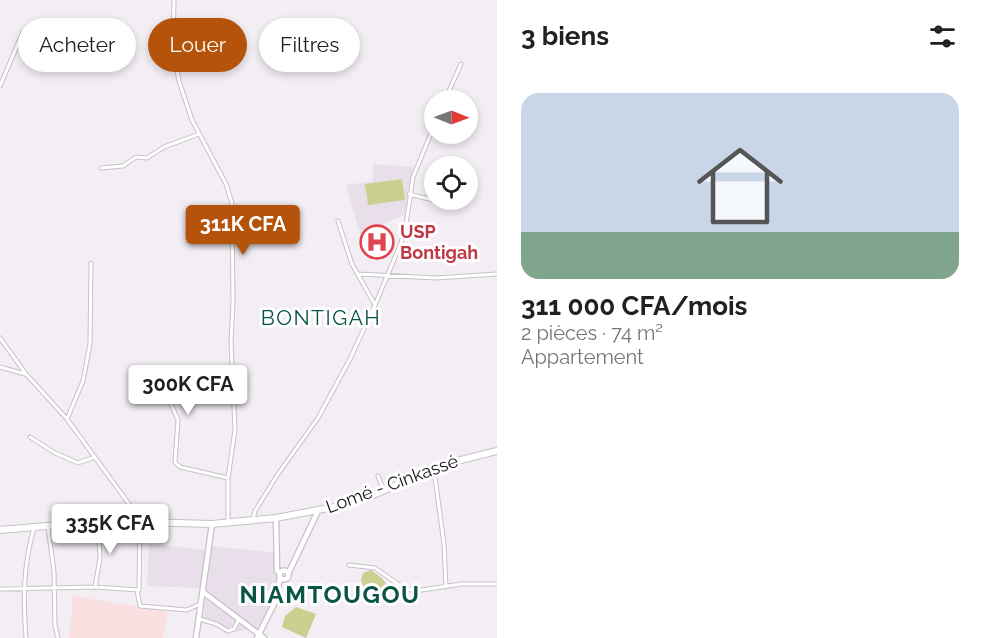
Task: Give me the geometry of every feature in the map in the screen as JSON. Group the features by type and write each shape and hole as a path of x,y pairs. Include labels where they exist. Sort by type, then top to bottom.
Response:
{"highway":[{"name":"Lomé - Cinkassé","path":"0,530 98,521 228,524 276,518 318,511 384,490 465,458 497,451"}],"main road":[{"path":"203,592 260,637 284,576 318,511"},
{"path":"276,518 277,571 284,576"},
{"path":"196,638 212,524"}],"street":[{"path":"174,0 174,56 179,81 199,134 226,184 232,203 231,342 235,430 228,478 228,524"},
{"path":"0,86 18,44"},
{"path":"449,90 461,64"},
{"path":"101,168 123,166 136,157 147,158 164,147 199,134"},
{"path":"253,521 255,511 278,474 318,418 350,359 375,305 401,243 410,194 418,163 426,144"},
{"path":"410,194 424,198"},
{"path":"338,221 348,255 375,305"},
{"path":"67,419 83,381 90,344 91,263"},
{"path":"358,274 436,278 497,274"},
{"path":"0,338 26,374 67,419 140,521 139,590 137,590 140,606 187,610 202,603"},
{"path":"0,367 26,374"},
{"path":"164,377 165,390 178,420 175,462 180,467 228,478"},
{"path":"30,437 55,453 78,463 95,457"},
{"path":"434,470 444,544 446,587"},
{"path":"378,476 384,490"},
{"path":"95,588 100,558 98,521"},
{"path":"47,525 54,572 55,625 58,638"},
{"path":"26,638 23,589 35,526"},
{"path":"349,565 375,568 402,587 415,591 497,584"},
{"path":"0,589 64,587 137,590"},
{"path":"200,619 228,631 234,629 239,619"}],"shaded area":[{"path":"373,164 414,167 409,185 406,214 360,234 346,185 373,181"},
{"path":"149,544 207,550 202,588 147,586"},
{"path":"211,546 276,553 278,572 271,605 260,630 252,628 233,633 203,621"},
{"path":"73,596 168,612 163,638 69,638"}],"green space":[{"path":"402,179 405,200 368,205 365,184"},
{"path":"371,570 387,585 370,594 365,591 361,580 363,573"},
{"path":"296,607 316,614 306,638 282,627 285,616"}],"place":[{"name":"USP Bontigah","path":"377,242"}],"district":[{"name":"BONTIGAH","path":"321,318"},
{"name":"NIAMTOUGOU","path":"330,595"}]}
